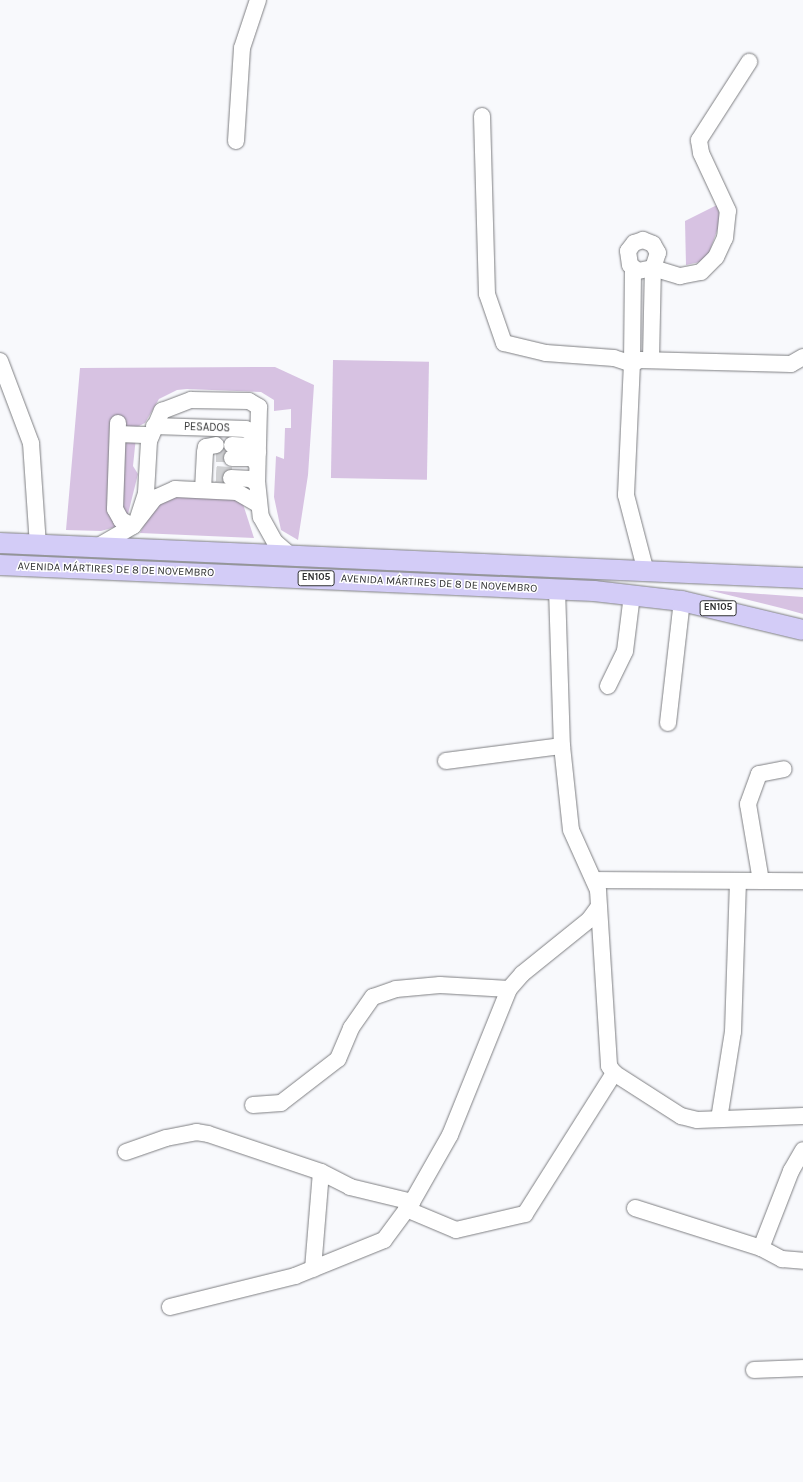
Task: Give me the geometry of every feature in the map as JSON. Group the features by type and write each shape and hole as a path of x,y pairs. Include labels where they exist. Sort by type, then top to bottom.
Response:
{"main road":[{"name":"AVENIDA MÁRTIRES DE 8 DE NOVEMBRO","path":"0,543 803,578"},
{"name":"AVENIDA MÁRTIRES DE 8 DE NOVEMBRO","path":"0,565 557,589 632,595 682,601 803,630"}],"street":[{"path":"236,141 242,48 258,0"},
{"path":"651,360 653,268 658,259 657,248 643,240 634,243 628,251 628,261 633,268 643,272 653,268 680,276 701,272 716,256 724,238 728,211 700,153 699,140 749,62"},
{"path":"482,116 488,294 504,343 546,353 608,357 632,364 651,360 791,364 803,357"},
{"path":"633,268 632,364 626,495 646,572"},
{"path":"0,361 31,443 38,545"},
{"name":"PESADOS","path":"157,422 247,410 257,457"},
{"path":"157,422 146,492 136,522 121,520 115,509 118,428 157,422"},
{"name":"PESADOS","path":"157,422 246,429 257,457"},
{"path":"96,547 136,522 155,498 217,463 252,455 257,457"},
{"path":"109,456 110,468 116,477"},
{"path":"217,463 251,479 257,457"},
{"path":"257,457 258,504 267,530 290,555"},
{"path":"217,463 237,492 258,504"},
{"path":"557,589 562,746 571,830 594,880 608,1053 614,1073 681,1116 719,1119 803,1116"},
{"path":"608,686 625,651 632,595"},
{"path":"668,723 682,601"},
{"path":"446,761 562,746"},
{"path":"761,881 748,804 759,774 784,769"},
{"path":"594,880 803,881"},
{"path":"719,1119 733,1025 738,881"},
{"path":"170,1307 313,1270 384,1240 409,1206 450,1135 509,989 522,974 590,920 597,908"},
{"path":"253,1105 281,1102 338,1059 351,1028 373,997 396,988 440,985 509,989"},
{"path":"126,1152 196,1132 321,1172 350,1187 409,1206 456,1230 515,1220 525,1214 614,1073"},
{"path":"761,1248 791,1171 803,1150"},
{"path":"313,1270 321,1172"},
{"path":"635,1208 761,1248 782,1258 803,1261"},
{"path":"754,1370 803,1368"}],"shaded area":[{"path":"717,205 721,220 709,253 700,262 686,265 685,221"},
{"path":"333,360 429,362 427,480 331,478"},
{"path":"275,367 314,385 308,475 298,540 281,530 274,497 276,456 284,459 285,428 291,428 291,409 274,411 274,400 261,392 187,389 177,390 159,399 145,423 137,427 133,466 138,474 127,518 119,526 101,531 66,530 80,368"},
{"path":"229,496 242,501 254,538 140,533 152,509 166,497"},
{"path":"708,590 803,597 803,614 785,609"}],"tunnel":[{"path":"216,454 232,454"},
{"path":"216,474 232,475"}]}
